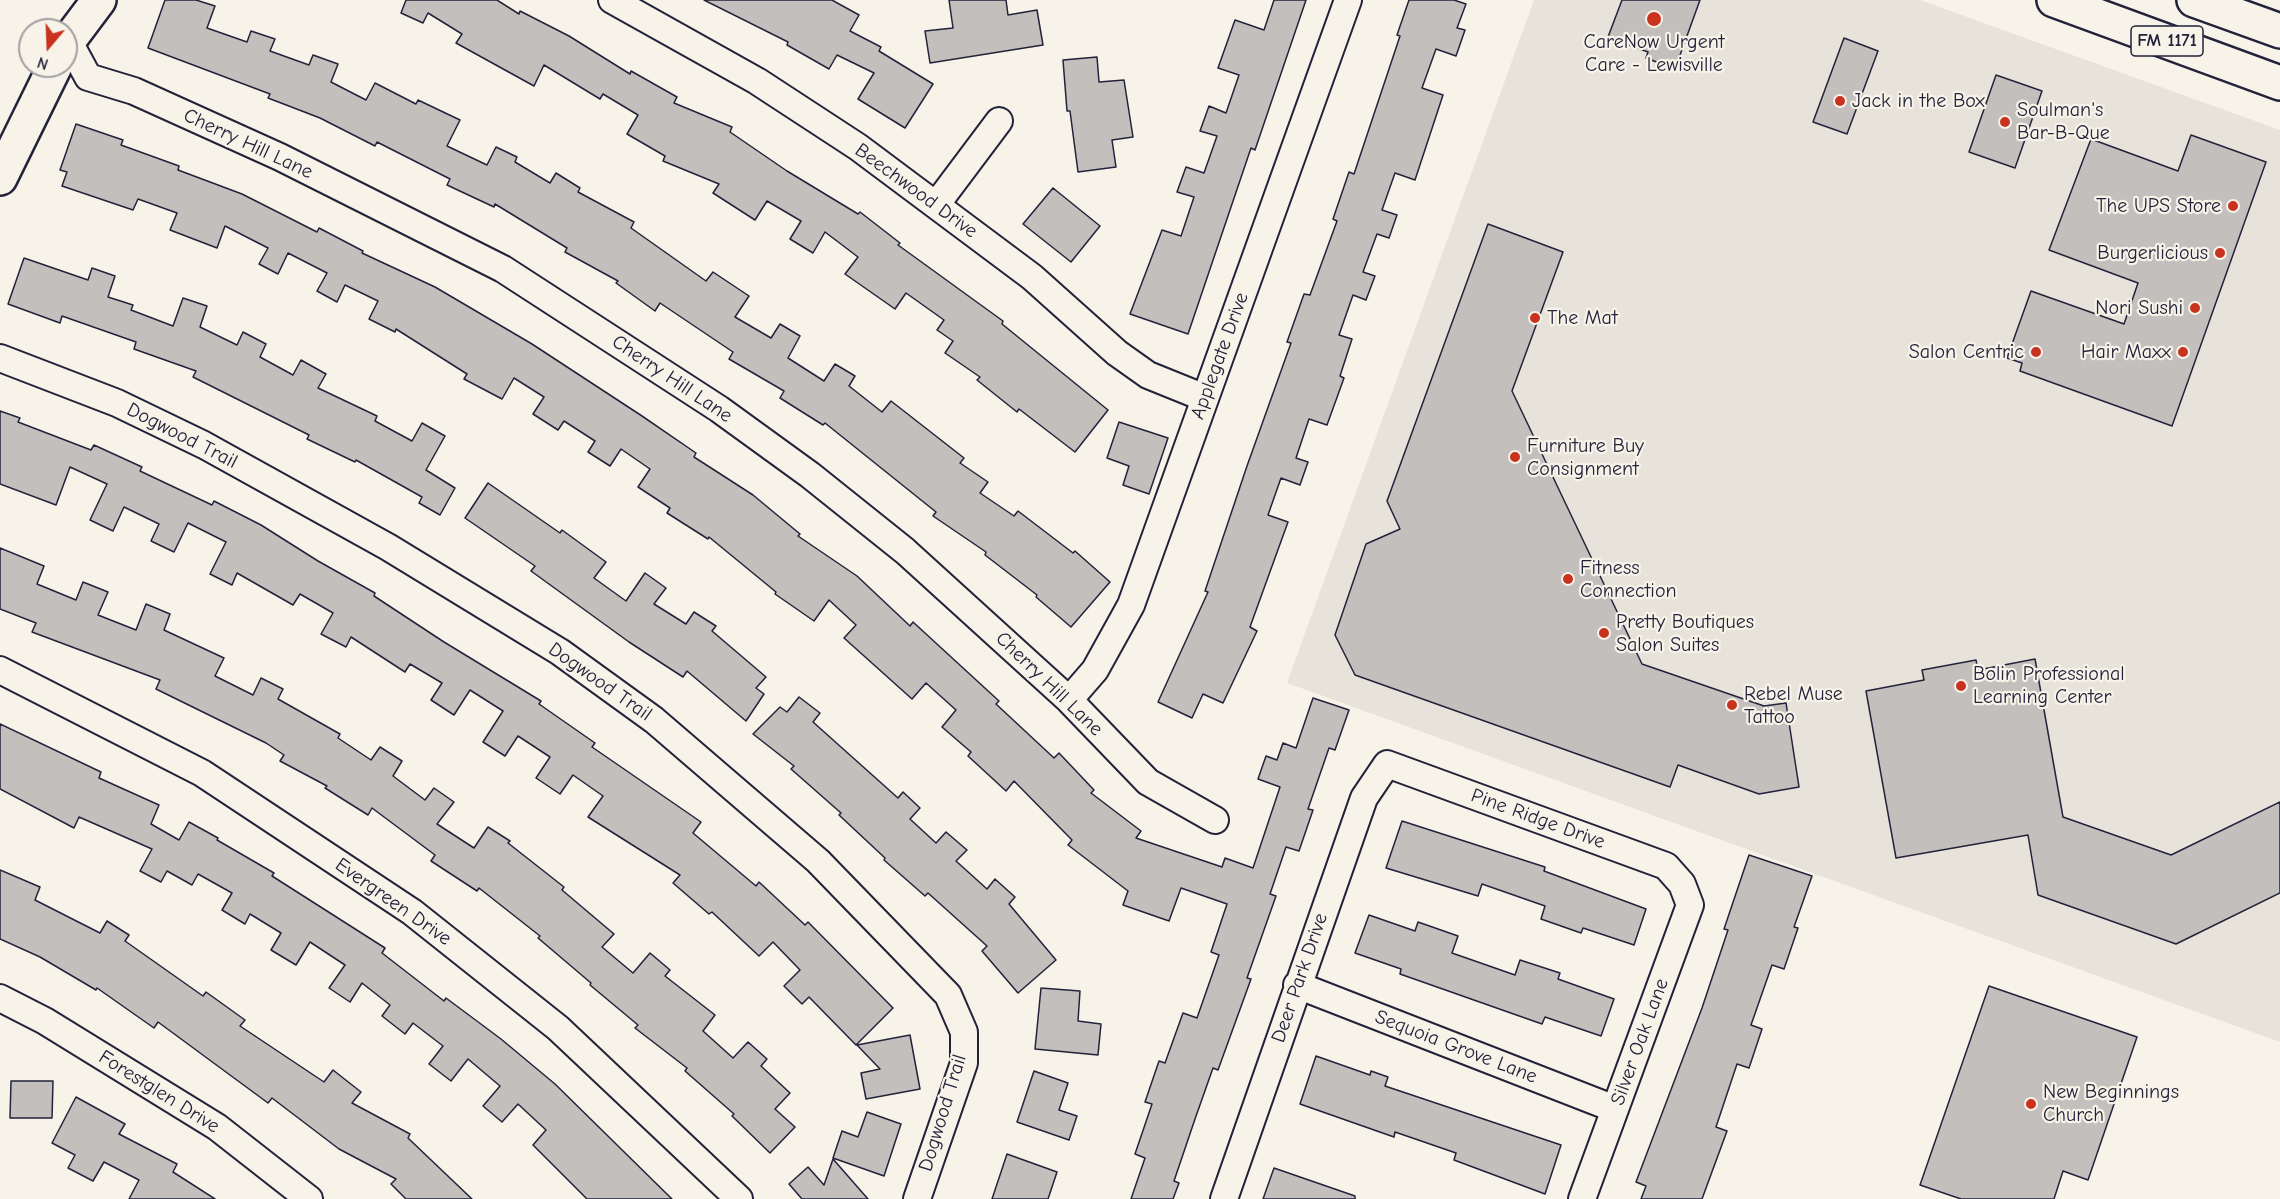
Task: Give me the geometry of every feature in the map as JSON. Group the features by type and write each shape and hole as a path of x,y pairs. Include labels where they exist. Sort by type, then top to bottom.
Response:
{"main road":[{"path":"78,29 99,0"},
{"name":"FM 1171","path":"2054,0 2280,83"},
{"name":"FM 1171","path":"2194,0 2280,31"},
{"path":"0,178 49,78"}],"street":[{"name":"Beechwood Drive","path":"612,0 757,81 858,147 1032,277 1125,358 1148,375 1205,398"},
{"name":"Applegate Drive","path":"1069,700 1095,670 1131,605 1348,0"},
{"name":"Cherry Hill Lane","path":"78,66 88,77 134,91 280,157 503,269 709,403 810,476 905,551 1069,700 1148,782 1215,820"},
{"path":"936,205 999,121"},
{"name":"Dogwood Trail","path":"0,358 117,404 204,445 388,547 560,652 654,720 818,861 948,995 964,1032 963,1063 917,1199"},
{"name":"Evergreen Drive","path":"0,670 202,773 412,912 558,1028 739,1199"},
{"name":"Pine Ridge Drive","path":"1387,764 1666,866 1682,884"},
{"name":"Deer Park Drive","path":"1224,1199 1364,798 1387,764"},
{"name":"Silver Oak Lane","path":"1582,1199 1690,905 1682,884"},
{"name":"Sequoia Grove Lane","path":"1297,985 1615,1109"},
{"name":"Forestglen Drive","path":"0,998 45,1021 217,1127 309,1199"}],"shaded area":[{"path":"1534,0 1920,0 2280,130 2280,1042 1287,683"}],"building":[{"path":"165,0 196,0 215,6 207,28 247,42 251,31 275,39 270,51 309,65 313,55 338,64 331,82 366,100 375,83 416,104 418,100 460,120 447,146 487,165 496,147 517,157 515,162 550,183 556,173 580,188 578,192 634,222 631,228 706,281 713,272 749,296 735,317 771,338 780,324 800,336 788,358 824,381 835,364 855,376 849,386 882,412 891,401 964,458 960,463 988,482 980,493 1014,516 1018,511 1073,553 1075,551 1110,582 1071,627 1036,597 1037,595 985,555 986,552 933,516 936,512 825,423 823,425 780,398 784,391 729,359 733,352 660,303 655,311 616,283 618,281 565,252 567,248 495,204 494,207 447,185 450,179 377,142 375,146 320,118 268,98 270,94 148,48"},
{"path":"406,0 497,0 519,14 520,11 569,36 630,74 631,71 677,97 674,103 732,127 730,132 787,171 858,214 860,212 900,243 898,245 1003,321 1002,324 1108,410 1075,452 1019,409 1017,412 977,380 980,377 945,353 953,341 937,330 944,320 906,293 895,309 845,274 858,257 825,232 813,253 790,239 801,221 767,201 755,220 713,193 719,184 663,161 665,156 627,134 638,115 603,94 600,99 544,65 534,86 456,43 462,34 428,13 423,23 401,13"},
{"path":"704,0 832,0 859,15 850,31 881,47 879,51 933,84 905,128 858,99 874,73 837,55 829,69 787,45 788,42"},
{"path":"949,0 1006,0 1008,15 1037,10 1043,45 930,63 925,31 953,28"},
{"path":"1274,0 1306,0 1255,150 1251,148 1188,334 1130,314 1162,230 1181,236 1194,197 1177,192 1186,167 1204,173 1217,136 1200,131 1209,106 1226,113 1239,75 1218,68 1235,20 1264,30"},
{"path":"1409,0 1454,0 1466,4 1457,28 1465,30 1456,56 1436,49 1422,88 1443,95 1415,180 1395,173 1382,210 1397,215 1389,238 1377,234 1363,272 1375,276 1366,300 1353,295 1339,335 1352,339 1340,376 1344,378 1327,425 1309,419 1296,458 1308,462 1300,485 1281,478 1268,515 1288,522 1250,627 1257,631 1223,703 1203,694 1192,718 1158,702 1208,592 1205,591 1291,343 1287,342 1304,294 1310,295 1337,221 1333,219 1349,172 1354,174 1400,36 1397,35"},
{"name":"CareNow Urgent Care - Lewisville","path":"1622,0 1700,0 1675,69 1646,58 1648,52 1608,37"},
{"name":"Jack in the Box","path":"1844,38 1878,51 1847,134 1813,122"},
{"path":"1097,57 1099,82 1124,80 1133,137 1112,140 1116,167 1078,172 1070,111 1067,111 1063,60"},
{"name":"Soulman's Bar-B-Que","path":"1996,75 2042,91 2015,168 1969,152"},
{"path":"76,124 123,140 121,145 179,166 178,170 242,194 317,232 319,228 363,251 362,253 435,287 532,344 642,416 696,453 694,457 753,495 800,534 798,536 857,576 910,626 913,622 999,701 996,704 1054,758 1059,753 1094,790 1091,793 1141,831 1136,838 1222,867 1225,858 1253,868 1280,787 1258,779 1266,756 1277,760 1283,743 1296,748 1313,698 1349,710 1335,750 1329,748 1308,809 1313,810 1299,851 1286,847 1270,894 1276,896 1247,978 1251,979 1218,1070 1213,1068 1174,1181 1179,1183 1173,1199 1131,1199 1145,1158 1135,1154 1152,1104 1145,1102 1159,1061 1165,1063 1183,1013 1197,1018 1219,955 1211,952 1227,904 1181,888 1169,921 1123,905 1128,891 1068,845 1072,840 1014,781 1006,791 968,756 971,752 942,727 956,710 926,683 912,699 844,638 856,625 829,600 814,621 775,594 776,592 709,537 708,539 667,513 670,508 638,487 650,469 621,449 610,466 588,452 595,441 564,421 558,430 533,414 544,397 514,378 502,399 464,379 467,374 396,329 395,332 369,319 378,301 345,285 337,302 317,291 327,273 288,253 278,274 259,264 268,248 225,226 217,248 170,230 177,213 138,199 133,210 62,186 67,172 60,170"},
{"path":"2191,135 2266,162 2172,426 2020,371 2022,363 2007,358 2031,291 2124,324 2138,283 2049,250 2091,139 2178,171"},
{"path":"1053,188 1100,226 1071,262 1023,224"},
{"path":"1488,224 1563,252 1512,391 1642,664 1764,706 1786,703 1799,787 1759,794 1678,765 1670,787 1355,675 1335,635 1366,544 1400,529 1387,501"},
{"path":"24,258 88,280 92,268 115,276 108,297 133,305 131,310 173,326 183,298 207,306 200,327 237,345 243,332 266,344 260,357 293,375 301,360 326,374 318,388 377,416 375,421 412,441 422,423 445,436 426,470 455,488 440,515 419,503 422,497 356,460 355,462 307,439 309,435 193,377 196,371 134,349 136,342 62,316 60,323 8,304"},
{"path":"0,411 20,418 18,422 91,450 94,445 142,467 140,471 212,505 214,501 261,525 375,593 374,596 444,642 541,701 539,704 595,743 592,747 701,822 693,833 756,886 759,882 805,925 808,922 893,1008 856,1045 809,997 802,1004 784,986 800,970 773,942 759,956 712,912 709,914 673,883 680,875 588,817 603,796 573,775 560,794 536,778 550,757 518,736 505,756 483,742 503,711 470,690 454,715 431,700 442,683 410,664 405,672 351,637 346,647 321,634 333,613 300,594 293,605 237,573 232,585 210,574 226,542 188,523 174,552 151,541 159,524 124,507 113,531 90,520 107,484 70,467 56,505 0,484"},
{"path":"1119,422 1168,438 1149,494 1123,485 1129,466 1107,458"},
{"path":"488,483 560,533 562,530 606,562 594,578 626,601 645,573 666,588 654,604 686,624 694,612 716,626 712,631 766,677 756,688 764,694 746,721 687,671 683,677 629,642 531,571 535,566 465,518"},
{"path":"0,548 44,566 37,584 76,600 83,582 108,592 98,615 136,630 146,604 170,614 164,630 224,658 215,676 253,695 261,678 283,689 278,699 340,734 338,738 371,760 380,747 402,761 393,776 425,800 434,788 454,802 437,824 474,848 488,827 510,841 508,843 564,887 562,890 614,934 602,947 633,973 650,953 670,970 665,976 715,1015 703,1031 733,1058 748,1042 767,1059 761,1066 790,1093 775,1109 795,1127 770,1153 732,1116 734,1114 685,1071 687,1068 635,1028 638,1025 538,938 540,936 479,888 477,891 431,861 435,855 372,808 368,815 325,788 327,786 280,761 284,755 266,743 156,689 160,680 32,632 36,623 0,609"},
{"path":"2035,659 2063,817 2171,855 2280,802 2280,893 2176,944 2038,895 2028,835 1896,858 1866,691 1924,680 1922,670 1976,660 1978,670"},
{"path":"799,697 820,713 813,722 898,798 903,792 920,808 910,819 936,843 946,832 967,850 956,861 987,889 995,879 1015,897 1009,904 1056,960 1018,993 982,951 987,946 928,893 925,896 884,860 885,858 839,815 841,813 791,769 794,766 753,734 780,707 787,712"},
{"path":"0,724 101,772 99,778 159,805 151,824 179,840 189,822 218,838 217,840 274,873 272,876 385,948 382,953 444,1001 446,998 501,1039 555,1084 672,1199 587,1199 533,1145 546,1130 518,1104 502,1122 483,1106 500,1086 468,1059 451,1081 429,1064 443,1046 413,1023 405,1034 382,1016 390,1005 362,983 350,1002 329,988 345,965 310,942 296,965 271,950 281,933 250,914 245,924 222,910 232,893 198,874 192,885 167,871 161,882 140,871 152,849 79,817 74,828 0,789"},
{"path":"1402,821 1545,867 1544,871 1646,909 1634,945 1583,928 1581,933 1541,919 1545,906 1482,884 1478,896 1386,868"},
{"path":"1749,855 1812,876 1794,927 1798,928 1784,969 1772,965 1751,1025 1762,1029 1749,1068 1737,1064 1716,1127 1727,1131 1702,1199 1641,1199 1646,1186 1636,1182 1702,1008 1728,930 1724,929"},
{"path":"0,870 40,887 35,900 100,933 107,921 129,935 125,941 203,996 206,992 245,1020 240,1026 324,1082 333,1070 361,1092 352,1103 410,1134 408,1138 472,1199 406,1199 391,1184 396,1179 339,1149 272,1098 268,1103 158,1022 154,1028 97,988 96,990 40,957 0,939"},
{"path":"1369,915 1415,931 1418,922 1458,936 1452,953 1515,975 1520,960 1560,973 1558,979 1614,999 1601,1036 1545,1017 1542,1024 1400,974 1401,969 1355,953"},
{"name":"New Beginnings Church","path":"1989,986 2137,1037 2088,1180 2063,1171 2054,1199 1961,1199 1920,1185"},
{"path":"1041,988 1080,991 1078,1021 1101,1024 1098,1055 1035,1049"},
{"path":"910,1035 920,1089 866,1099 861,1073 880,1069 857,1045"},
{"path":"1316,1056 1370,1075 1371,1071 1388,1077 1385,1086 1561,1145 1545,1194 1454,1160 1456,1153 1395,1132 1394,1137 1300,1104"},
{"path":"1034,1071 1068,1083 1059,1110 1077,1116 1069,1140 1017,1122"},
{"path":"11,1081 53,1081 52,1118 10,1118"},
{"path":"76,1097 125,1124 119,1134 177,1164 173,1172 215,1199 129,1199 139,1180 104,1162 93,1181 68,1168 75,1155 52,1143"},
{"path":"867,1112 901,1124 884,1176 833,1158 842,1131 858,1137"},
{"path":"1007,1154 1057,1172 1048,1199 992,1199"},
{"path":"833,1159 868,1199 802,1199 789,1184 808,1167 824,1185"},
{"path":"1274,1168 1355,1196 1355,1199 1263,1199"}],"place":[{"name":"CareNow Urgent Care - Lewisville","path":"1654,19"},
{"name":"Jack in the Box","path":"1840,101"},
{"name":"Soulman's Bar-B-Que","path":"2005,122"},
{"name":"The UPS Store","path":"2233,206"},
{"name":"Burgerlicious","path":"2220,253"},
{"name":"Nori Sushi","path":"2195,308"},
{"name":"The Mat","path":"1535,318"},
{"name":"Salon Centric","path":"2036,352"},
{"name":"Hair Maxx","path":"2183,352"},
{"name":"Furniture Buy Consignment","path":"1515,457"},
{"name":"Fitness Connection","path":"1568,579"},
{"name":"Pretty Boutiques Salon Suites","path":"1604,633"},
{"name":"Bolin Professional Learning Center","path":"1961,686"},
{"name":"Rebel Muse Tattoo","path":"1732,705"},
{"name":"New Beginnings Church","path":"2031,1104"}]}
